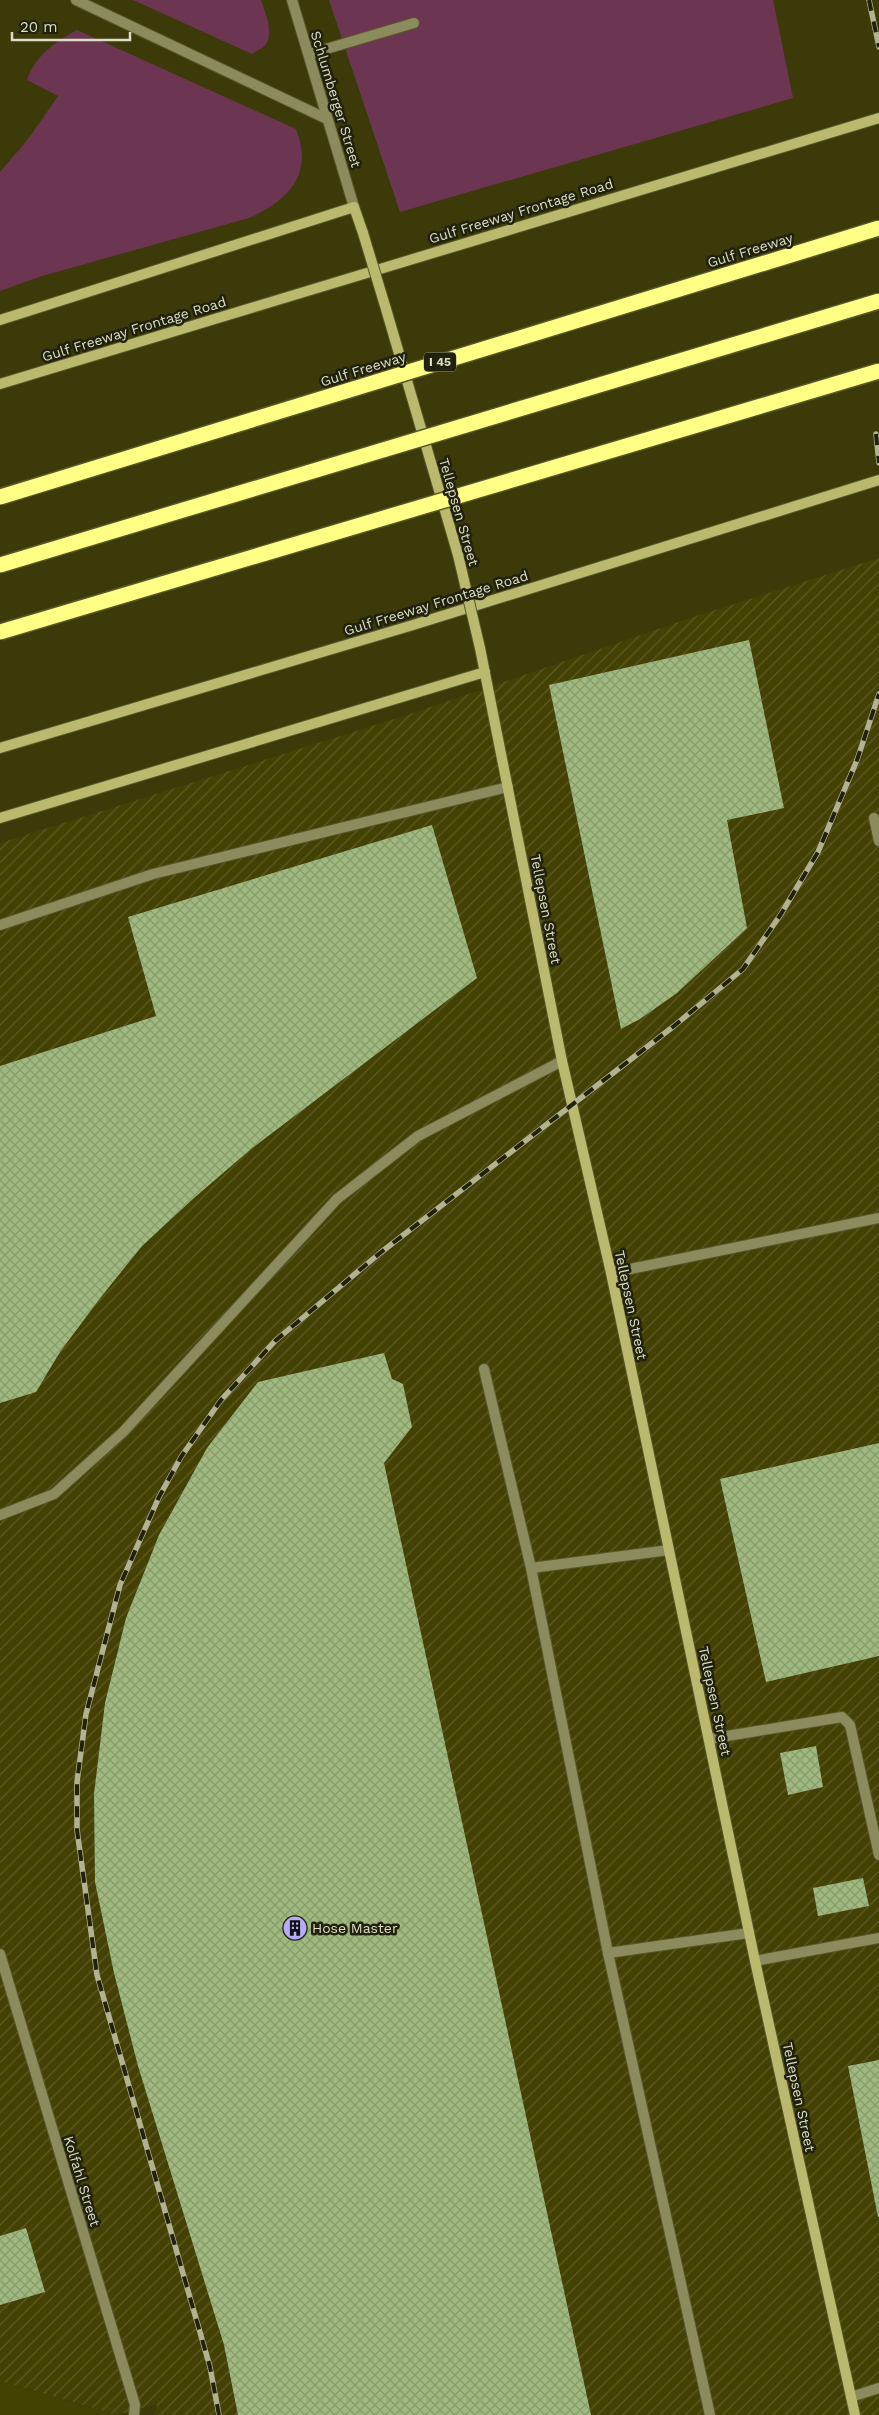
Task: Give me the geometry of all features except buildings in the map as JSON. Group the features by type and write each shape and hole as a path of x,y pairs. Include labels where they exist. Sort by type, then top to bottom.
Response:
{"highway":[{"name":"Gulf Freeway","path":"0,497 879,228"},
{"path":"0,565 879,301"},
{"path":"0,632 879,371"}],"main road":[{"name":"Gulf Freeway Frontage Road","path":"0,384 879,118"},
{"name":"Tellepsen Street","path":"354,207 458,555 480,648 562,1061 611,1273 749,1933 855,2415"},
{"path":"0,320 354,207"},
{"name":"Gulf Freeway Frontage Road","path":"0,748 404,627 879,480"},
{"path":"0,818 485,672"}],"street":[{"path":"76,0 327,119"},
{"name":"Schlumberger Street","path":"292,0 354,207"},
{"path":"309,54 414,24"},
{"path":"0,926 153,874 508,787"},
{"path":"874,818 879,840"},
{"path":"0,1515 54,1494 123,1432 337,1199 418,1136 562,1061"},
{"path":"611,1273 879,1218"},
{"path":"484,1369 531,1568 608,1953 710,2415"},
{"path":"531,1568 670,1550"},
{"path":"709,1739 842,1717 850,1725 879,1856"},
{"path":"608,1953 749,1933"},
{"path":"755,1961 879,1938"},
{"name":"Kolfahl Street","path":"0,1954 135,2404 134,2415"},
{"path":"851,2397 879,2388"}],"shaded area":[{"path":"133,0 261,0 268,22 268,39 265,45 252,54"},
{"path":"329,0 773,0 793,98 400,212"},
{"path":"77,30 296,129 301,145 302,159 300,172 286,194 276,203 249,218 42,276 0,291 0,172 29,138 58,96 27,80 35,64 47,50"},
{"path":"879,558 879,2415 155,2415 157,2404 117,2415 0,2381 0,843 407,715 696,616"},
{"path":"0,2381 84,2406 117,2415 0,2415"}],"railway":[{"path":"869,0 879,47"},
{"path":"876,434 879,463"},
{"path":"219,2415 210,2367 97,1975 77,1830 77,1782 86,1714 120,1585 159,1497 181,1457 221,1400 275,1341 380,1253 674,1026 743,969 781,914 818,852 857,760 879,694"}],"place":[{"name":"Hose Master","path":"295,1928"}]}
